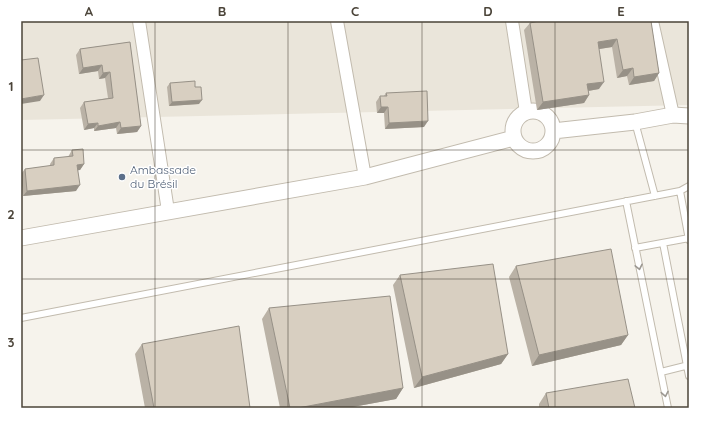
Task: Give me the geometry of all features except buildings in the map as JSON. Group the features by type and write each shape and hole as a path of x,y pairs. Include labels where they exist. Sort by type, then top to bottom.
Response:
{"street":[{"path":"139,21 168,211"},
{"path":"337,21 365,177"},
{"path":"512,21 526,112"},
{"path":"652,21 673,115"},
{"path":"532,111 544,114 549,119 553,131 552,137 545,147 534,151 522,148 514,138 513,125 520,115 532,111"},
{"path":"553,131 635,122 673,115 689,116"},
{"path":"21,238 365,177 514,138"}],"lane":[{"path":"635,122 655,196"},
{"path":"21,318 655,196 680,191 689,186"},
{"path":"635,248 689,239 680,191"},
{"path":"626,201 668,408"},
{"path":"663,243 689,376"},
{"path":"661,372 688,366"}],"shaded area":[{"path":"21,21 689,21 689,105 21,120"}],"place":[{"name":"Ambassade du Brésil","path":"122,177"}]}
